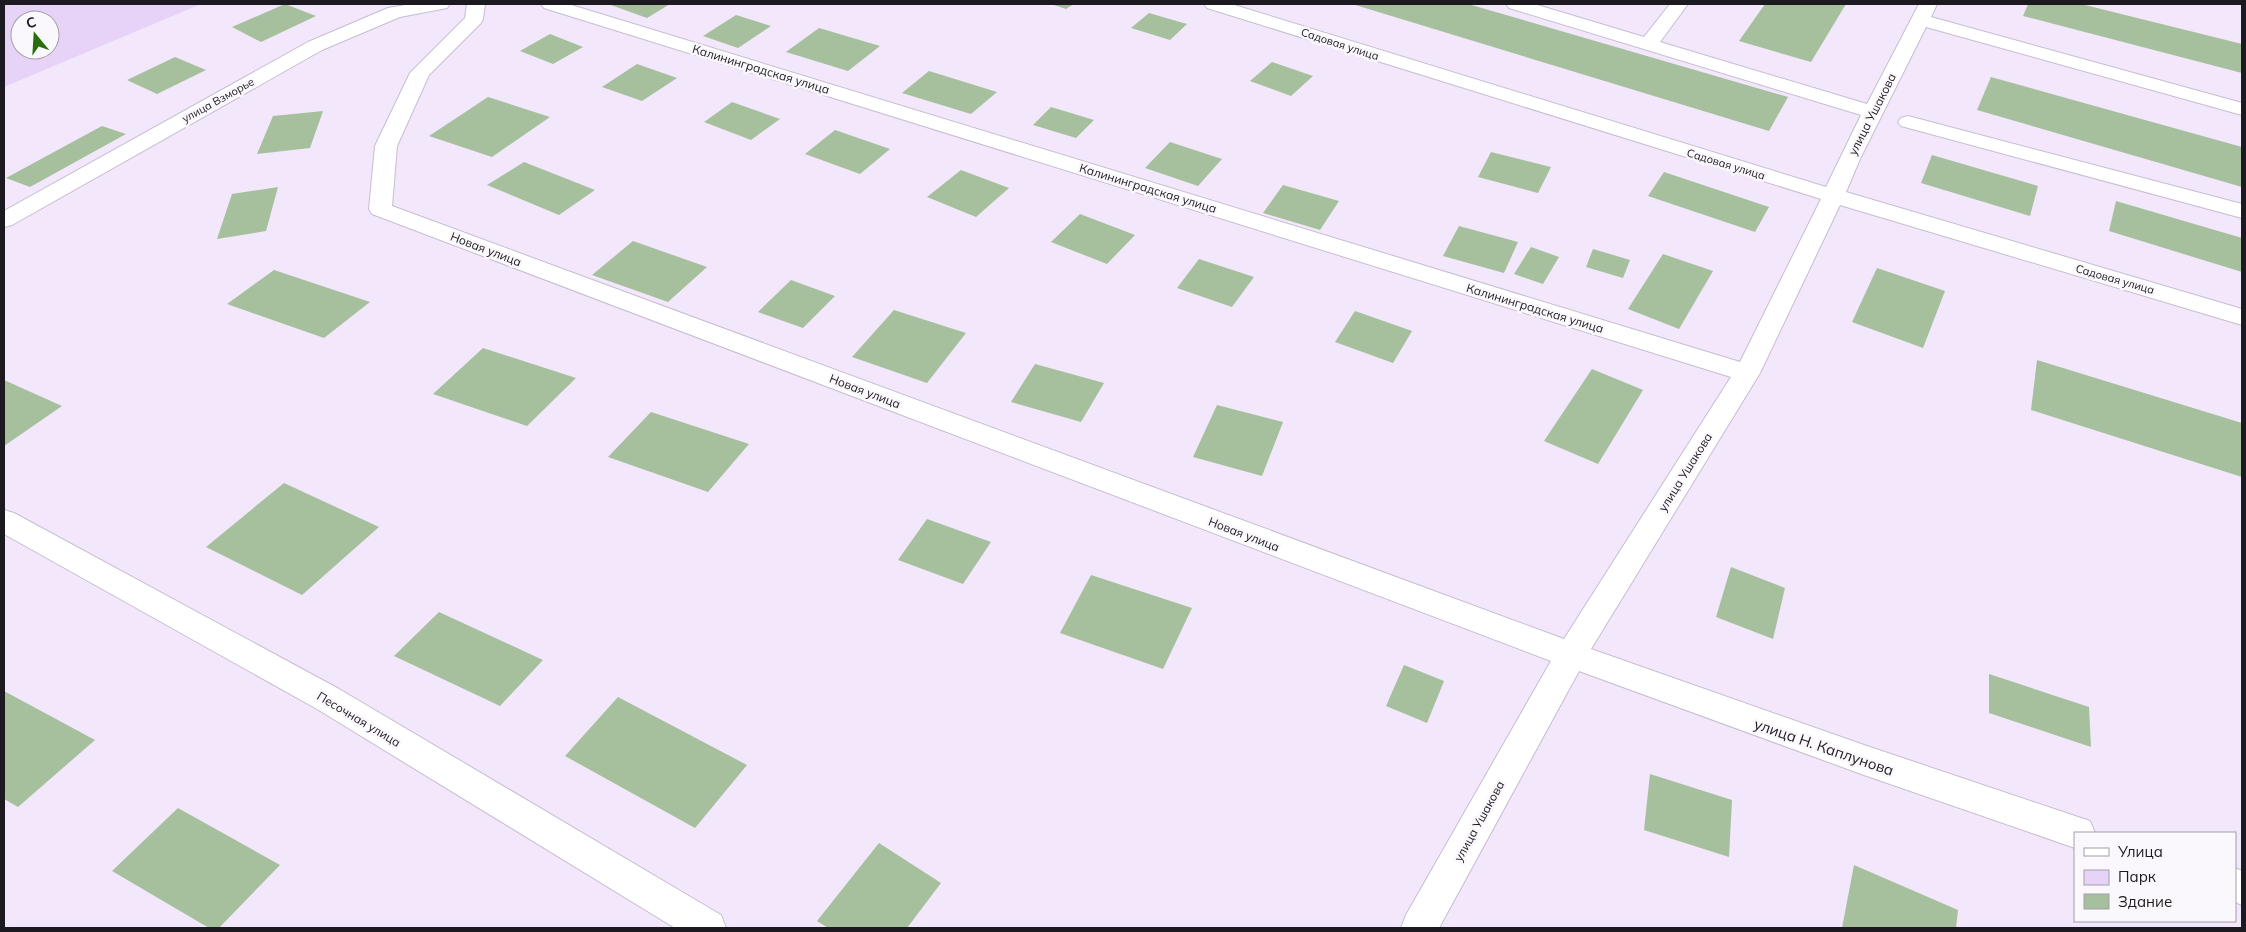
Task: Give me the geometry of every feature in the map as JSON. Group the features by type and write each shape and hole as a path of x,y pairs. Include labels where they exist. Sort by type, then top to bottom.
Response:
{"street":[{"name":"улица Взморье","path":"4,220 315,46 391,8 441,4"},
{"name":"Новая улица","path":"476,4 474,19 420,72 386,146 380,210 1571,657"},
{"name":"Калининградская улица","path":"550,4 1747,373"},
{"name":"Садовая улица","path":"1213,4 1458,82 1833,196 2242,317"},
{"path":"1515,4 1872,112"},
{"path":"1648,44 1679,4"},
{"name":"улица Ушакова","path":"1419,928 1571,657 1747,373 1872,112 1924,12"},
{"path":"1924,12 2242,108"},
{"path":"1908,122 2242,211"},
{"name":"Песочная улица","path":"4,521 328,699 708,928"},
{"name":"улица Н. Каплунова","path":"1571,657 1862,761 2075,832"}],"green space":[{"path":"4,4 201,4 4,87"}],"building":[{"path":"285,4 316,16 261,42 232,27"},
{"path":"608,4 670,4 647,18"},
{"path":"1051,4 1074,4 1066,9"},
{"path":"1352,4 1468,4 1788,97 1769,131"},
{"path":"1765,4 1846,4 1811,62 1739,41"},
{"path":"2028,4 2081,4 2242,44 2242,73 2023,16"},
{"path":"1149,13 1187,24 1170,40 1131,28"},
{"path":"736,15 771,26 738,48 703,36"},
{"path":"819,28 880,46 848,71 786,52"},
{"path":"550,34 583,47 553,64 520,51"},
{"path":"175,57 206,70 157,94 127,80"},
{"path":"1272,62 1313,76 1291,96 1250,81"},
{"path":"637,64 677,78 642,101 602,87"},
{"path":"929,71 997,92 971,114 902,93"},
{"path":"1991,77 2242,147 2242,187 1977,110"},
{"path":"488,97 550,117 492,157 429,136"},
{"path":"732,102 780,119 751,140 704,122"},
{"path":"1051,107 1094,120 1076,138 1033,125"},
{"path":"323,111 310,148 257,154 273,116"},
{"path":"102,126 126,134 30,187 6,178"},
{"path":"835,130 890,149 860,174 805,154"},
{"path":"1170,142 1222,159 1198,186 1145,168"},
{"path":"1491,152 1551,167 1538,193 1478,177"},
{"path":"1932,155 2038,186 2030,216 1921,183"},
{"path":"524,162 595,190 559,215 487,185"},
{"path":"961,170 1009,188 976,217 927,197"},
{"path":"1664,172 1769,207 1755,232 1648,196"},
{"path":"1283,185 1339,201 1320,230 1263,213"},
{"path":"278,187 266,231 217,239 232,194"},
{"path":"2116,201 2242,238 2242,272 2109,231"},
{"path":"1080,214 1135,235 1107,264 1051,242"},
{"path":"1459,226 1518,242 1504,273 1443,256"},
{"path":"633,241 707,267 668,302 592,275"},
{"path":"1531,247 1559,257 1543,284 1514,274"},
{"path":"1593,249 1630,260 1623,278 1586,267"},
{"path":"1663,254 1713,271 1679,329 1628,309"},
{"path":"1199,259 1254,277 1232,307 1177,288"},
{"path":"1877,268 1945,291 1923,348 1852,322"},
{"path":"274,270 370,302 324,338 227,304"},
{"path":"791,280 835,296 803,328 758,312"},
{"path":"894,310 966,333 927,383 852,357"},
{"path":"1355,311 1412,331 1393,363 1335,342"},
{"path":"483,348 576,378 527,426 433,394"},
{"path":"2037,360 2242,423 2242,477 2031,410"},
{"path":"1035,364 1104,383 1081,422 1011,402"},
{"path":"1592,369 1643,390 1598,464 1544,441"},
{"path":"4,380 62,406 4,446"},
{"path":"1217,405 1283,422 1262,476 1193,457"},
{"path":"651,412 749,444 708,492 608,457"},
{"path":"284,483 379,527 302,595 206,547"},
{"path":"927,519 991,542 963,584 898,560"},
{"path":"1731,567 1785,588 1773,639 1716,617"},
{"path":"1091,575 1192,608 1163,669 1060,633"},
{"path":"439,612 543,660 500,706 394,656"},
{"path":"1404,665 1444,681 1427,723 1386,706"},
{"path":"1989,674 2089,707 2091,747 1989,713"},
{"path":"4,691 95,740 18,807 4,799"},
{"path":"618,697 747,765 695,828 565,756"},
{"path":"1650,774 1732,800 1729,857 1644,830"},
{"path":"178,808 280,865 219,928 209,928 112,871"},
{"path":"879,843 941,883 907,928 828,928 817,921"},
{"path":"1854,865 1958,910 1956,928 1842,928"}]}
